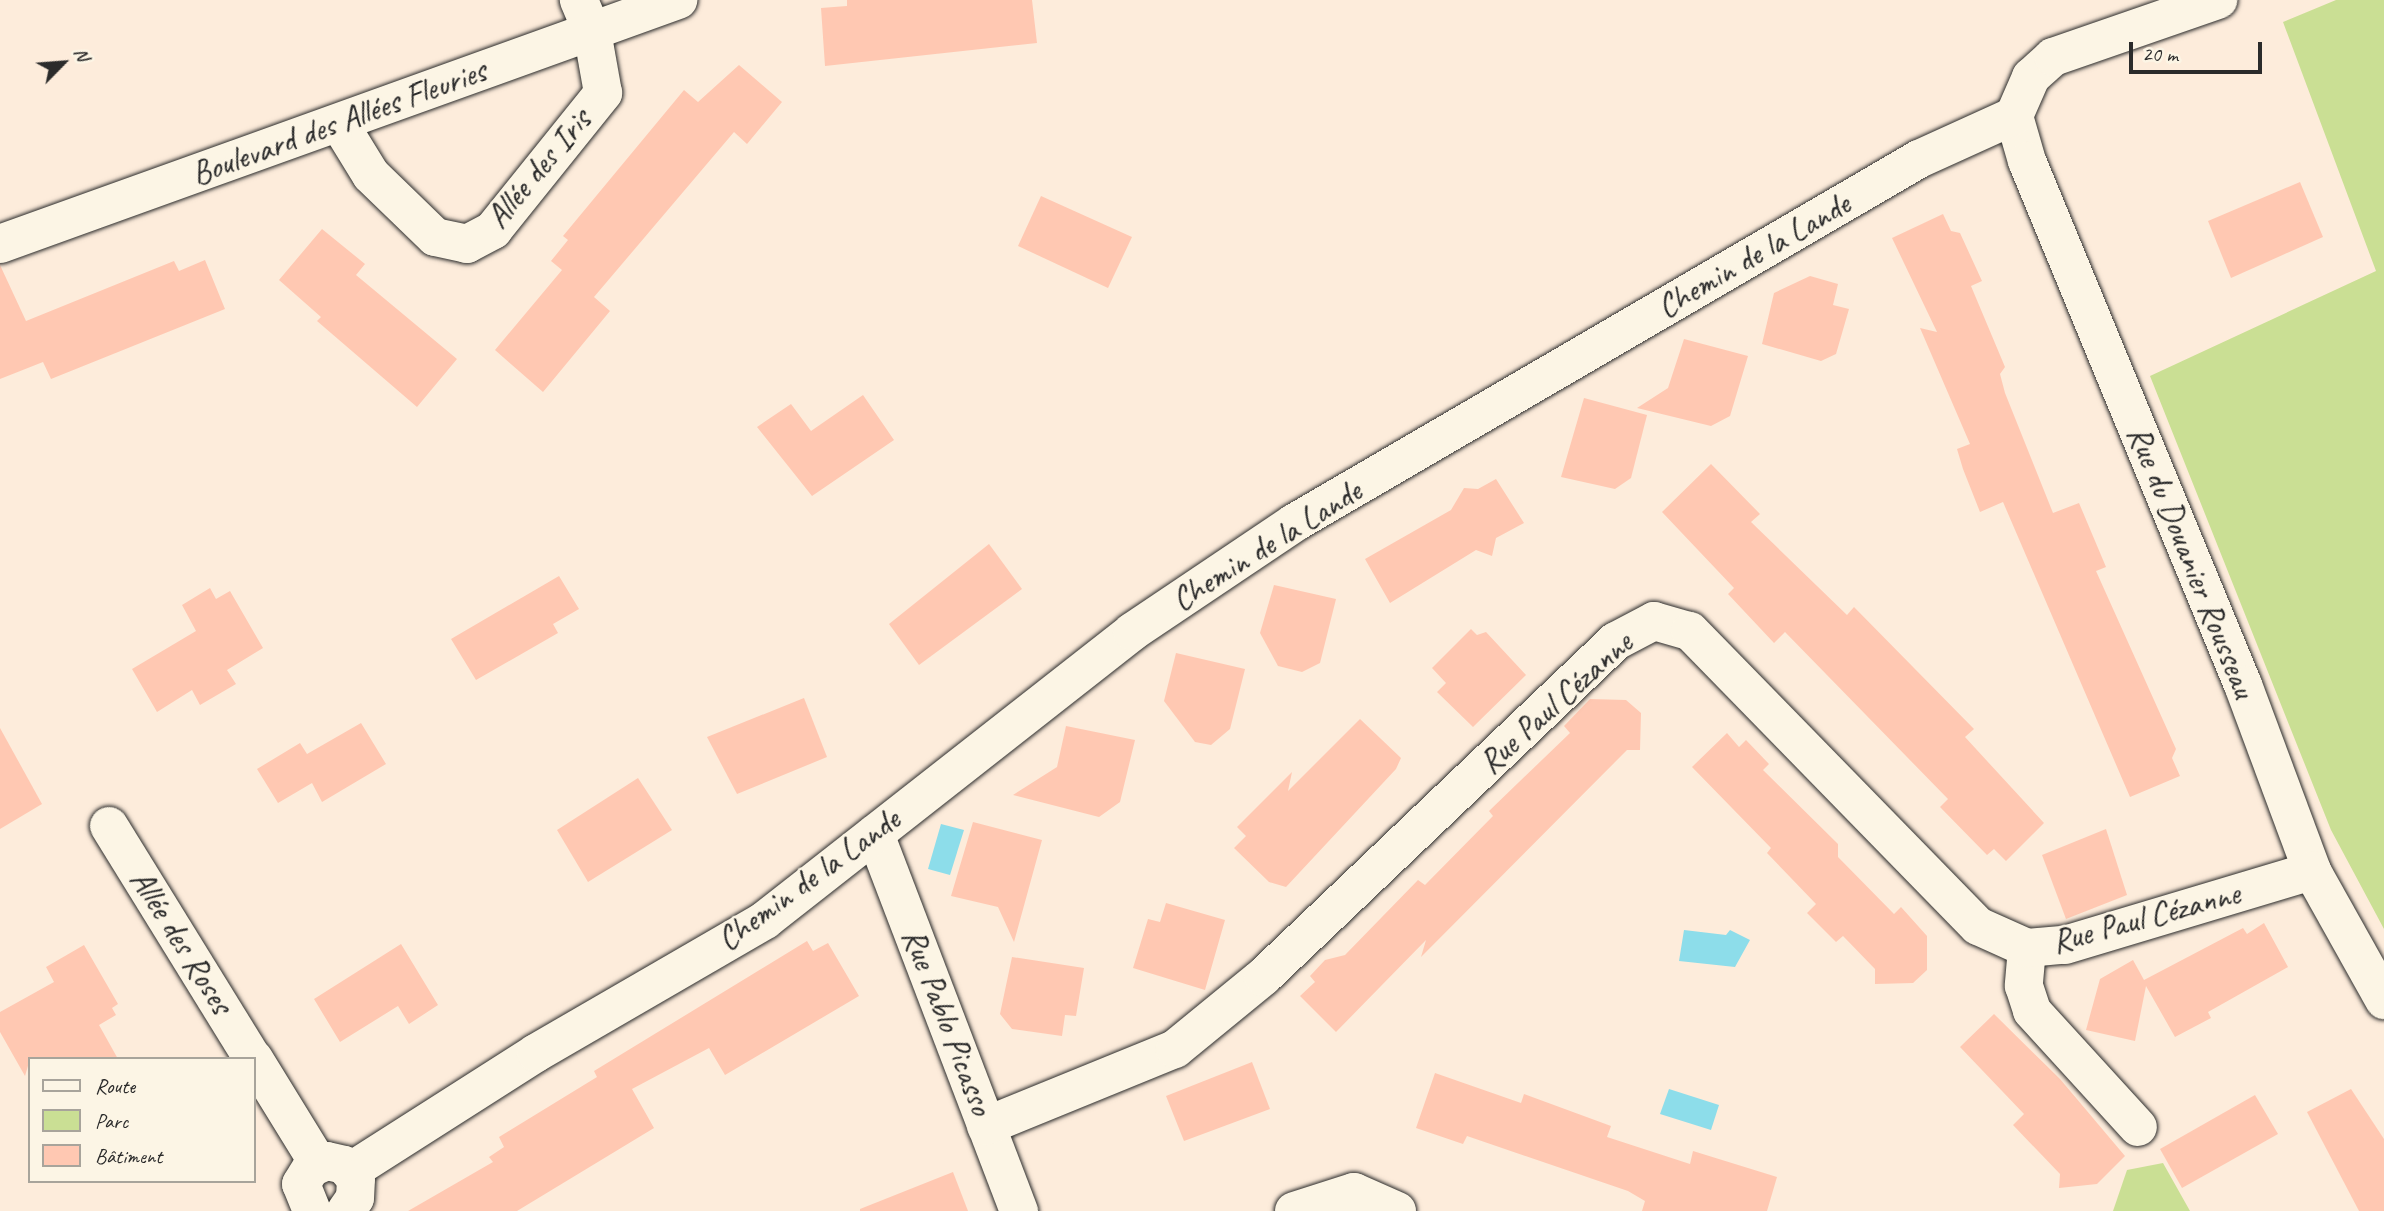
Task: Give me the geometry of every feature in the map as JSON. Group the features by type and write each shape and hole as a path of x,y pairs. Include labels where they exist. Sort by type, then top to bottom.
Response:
{"street":[{"name":"Boulevard des Allées Fleuries","path":"0,244 339,123 586,15 678,0"},
{"path":"2014,116 2031,77 2053,57 2218,0"},
{"name":"Allée des Iris","path":"339,123 371,175 435,237 467,244 493,230 603,93 586,15"},
{"name":"Chemin de la Lande","path":"335,1167 765,920 1132,632 1294,523 1919,159 2014,116"},
{"name":"Rue du Douanier Rousseau","path":"2014,116 2027,161 2243,685 2312,871 2384,1000"},
{"name":"Rue Paul Cézanne","path":"986,1126 1175,1048 1263,977 1616,641 1654,621 1690,631 1978,926 2027,948 2065,945 2312,871"},
{"name":"Allée des Roses","path":"109,826 253,1057"},
{"name":"Rue Pablo Picasso","path":"875,834 1019,1211"},
{"path":"2027,948 2024,986 2032,1011 2138,1127"},
{"name":"Allée des Roses","path":"256,1062 335,1167"},
{"path":"300,1208 301,1184 335,1167 357,1189 346,1211"},
{"path":"1294,1211 1354,1192 1397,1211"}],"green space":[{"path":"2336,0 2384,0 2384,929 2331,830 2150,376 2376,271 2283,22"},
{"path":"2163,1163 2190,1211 2113,1211 2127,1170"}],"water":[{"path":"941,824 964,830 950,875 928,869"},
{"path":"1684,930 1726,935 1730,930 1750,940 1735,967 1679,961"},
{"path":"1669,1089 1719,1105 1711,1130 1660,1114"}],"building":[{"path":"847,0 1032,0 1037,43 825,66 821,8 847,6"},
{"path":"739,65 782,102 747,144 734,132 594,297 610,311 543,392 495,350 562,270 551,261 568,240 563,236 684,90 698,102"},
{"path":"2300,182 2323,237 2231,278 2208,221"},
{"path":"1041,196 1132,237 1108,288 1018,246"},
{"path":"1943,214 1951,231 1960,233 1982,281 1971,286 2005,367 2000,374 2005,393 2053,513 2079,503 2106,567 2096,571 2176,749 2172,758 2180,776 2130,797 2003,502 1980,512 1963,469 1957,449 1970,444 1920,328 1937,332 1892,238"},
{"path":"322,229 365,264 356,275 457,359 417,407 317,321 321,317 279,280"},
{"path":"205,260 225,309 51,379 43,362 0,379 0,265 26,321 174,261 179,271"},
{"path":"1810,276 1838,284 1833,305 1849,309 1836,354 1821,361 1762,344 1774,293"},
{"path":"1684,339 1748,356 1730,416 1711,426 1637,408 1668,388"},
{"path":"863,395 894,440 812,496 757,427 791,404 811,431"},
{"path":"1584,398 1647,415 1631,478 1615,489 1561,477"},
{"path":"1711,464 1760,514 1751,522 1847,615 1854,607 1974,729 1965,737 2044,823 2006,861 1994,849 1987,855 1940,807 1948,799 1785,632 1774,643 1728,594 1734,588 1662,512"},
{"path":"1496,479 1524,523 1496,538 1492,556 1476,550 1390,603 1365,559 1451,510 1464,488 1478,489"},
{"path":"989,544 1022,589 919,665 889,624"},
{"path":"559,576 579,609 553,624 558,633 476,680 451,639"},
{"path":"1274,585 1336,599 1320,663 1302,672 1278,666 1260,633"},
{"path":"210,588 216,599 230,591 263,648 227,670 236,684 200,705 192,690 157,712 132,669 196,631 182,605"},
{"path":"1471,629 1477,635 1486,632 1526,675 1473,727 1437,692 1446,683 1432,668"},
{"path":"1176,653 1245,669 1230,729 1211,745 1195,742 1164,701"},
{"path":"804,698 827,757 737,794 707,737"},
{"path":"1590,699 1626,700 1641,713 1640,750 1627,750 1421,957 1426,940 1336,1032 1300,996 1315,982 1310,976 1325,960 1345,955 1418,880 1425,885 1493,816 1489,811 1570,733 1564,726"},
{"path":"1360,719 1401,758 1396,769 1286,887 1269,882 1234,848 1246,836 1237,827 1292,772 1288,791"},
{"path":"361,723 386,764 322,802 312,783 278,803 257,769 300,743 307,754"},
{"path":"1066,726 1135,740 1120,802 1099,817 1013,795 1057,767"},
{"path":"0,728 42,804 0,829"},
{"path":"1727,733 1739,747 1746,740 1769,764 1763,770 1838,844 1838,857 1894,914 1901,907 1927,936 1927,970 1913,983 1875,984 1875,969 1843,936 1836,942 1807,913 1816,904 1767,853 1771,848 1692,767"},
{"path":"638,778 672,830 588,882 557,830"},
{"path":"973,822 1042,840 1014,942 998,907 951,896"},
{"path":"2106,829 2127,895 2066,919 2042,855"},
{"path":"1166,903 1225,920 1205,990 1133,968 1148,919 1160,922"},
{"path":"2264,923 2288,967 2208,1012 2211,1018 2175,1037 2146,986 2135,1041 2086,1030 2100,979 2133,960 2144,980 2243,928 2247,934"},
{"path":"807,941 813,951 828,943 859,996 725,1075 709,1048 632,1089 654,1128 517,1211 408,1211 493,1162 489,1157 504,1147 499,1137 597,1077 594,1071"},
{"path":"401,944 438,1005 409,1024 398,1006 340,1042 314,999"},
{"path":"84,945 118,1004 112,1008 116,1015 99,1025 117,1057 28,1057 25,1076 0,1032 0,1012 54,982 46,967"},
{"path":"1012,957 1084,968 1076,1016 1065,1015 1062,1036 1012,1029 1000,1014"},
{"path":"1994,1014 2060,1079 2125,1156 2097,1184 2059,1188 2060,1174 2013,1125 2024,1114 1960,1047"},
{"path":"1252,1062 1270,1109 1184,1141 1166,1096"},
{"path":"1435,1073 1521,1103 1524,1094 1611,1126 1607,1137 1690,1164 1693,1151 1777,1177 1767,1211 1642,1211 1645,1201 1628,1191 1467,1136 1463,1144 1416,1128"},
{"path":"2351,1089 2384,1139 2384,1211 2359,1211 2307,1112"},
{"path":"2255,1095 2278,1134 2182,1188 2160,1149"},
{"path":"953,1172 968,1211 860,1211 860,1209"}]}
